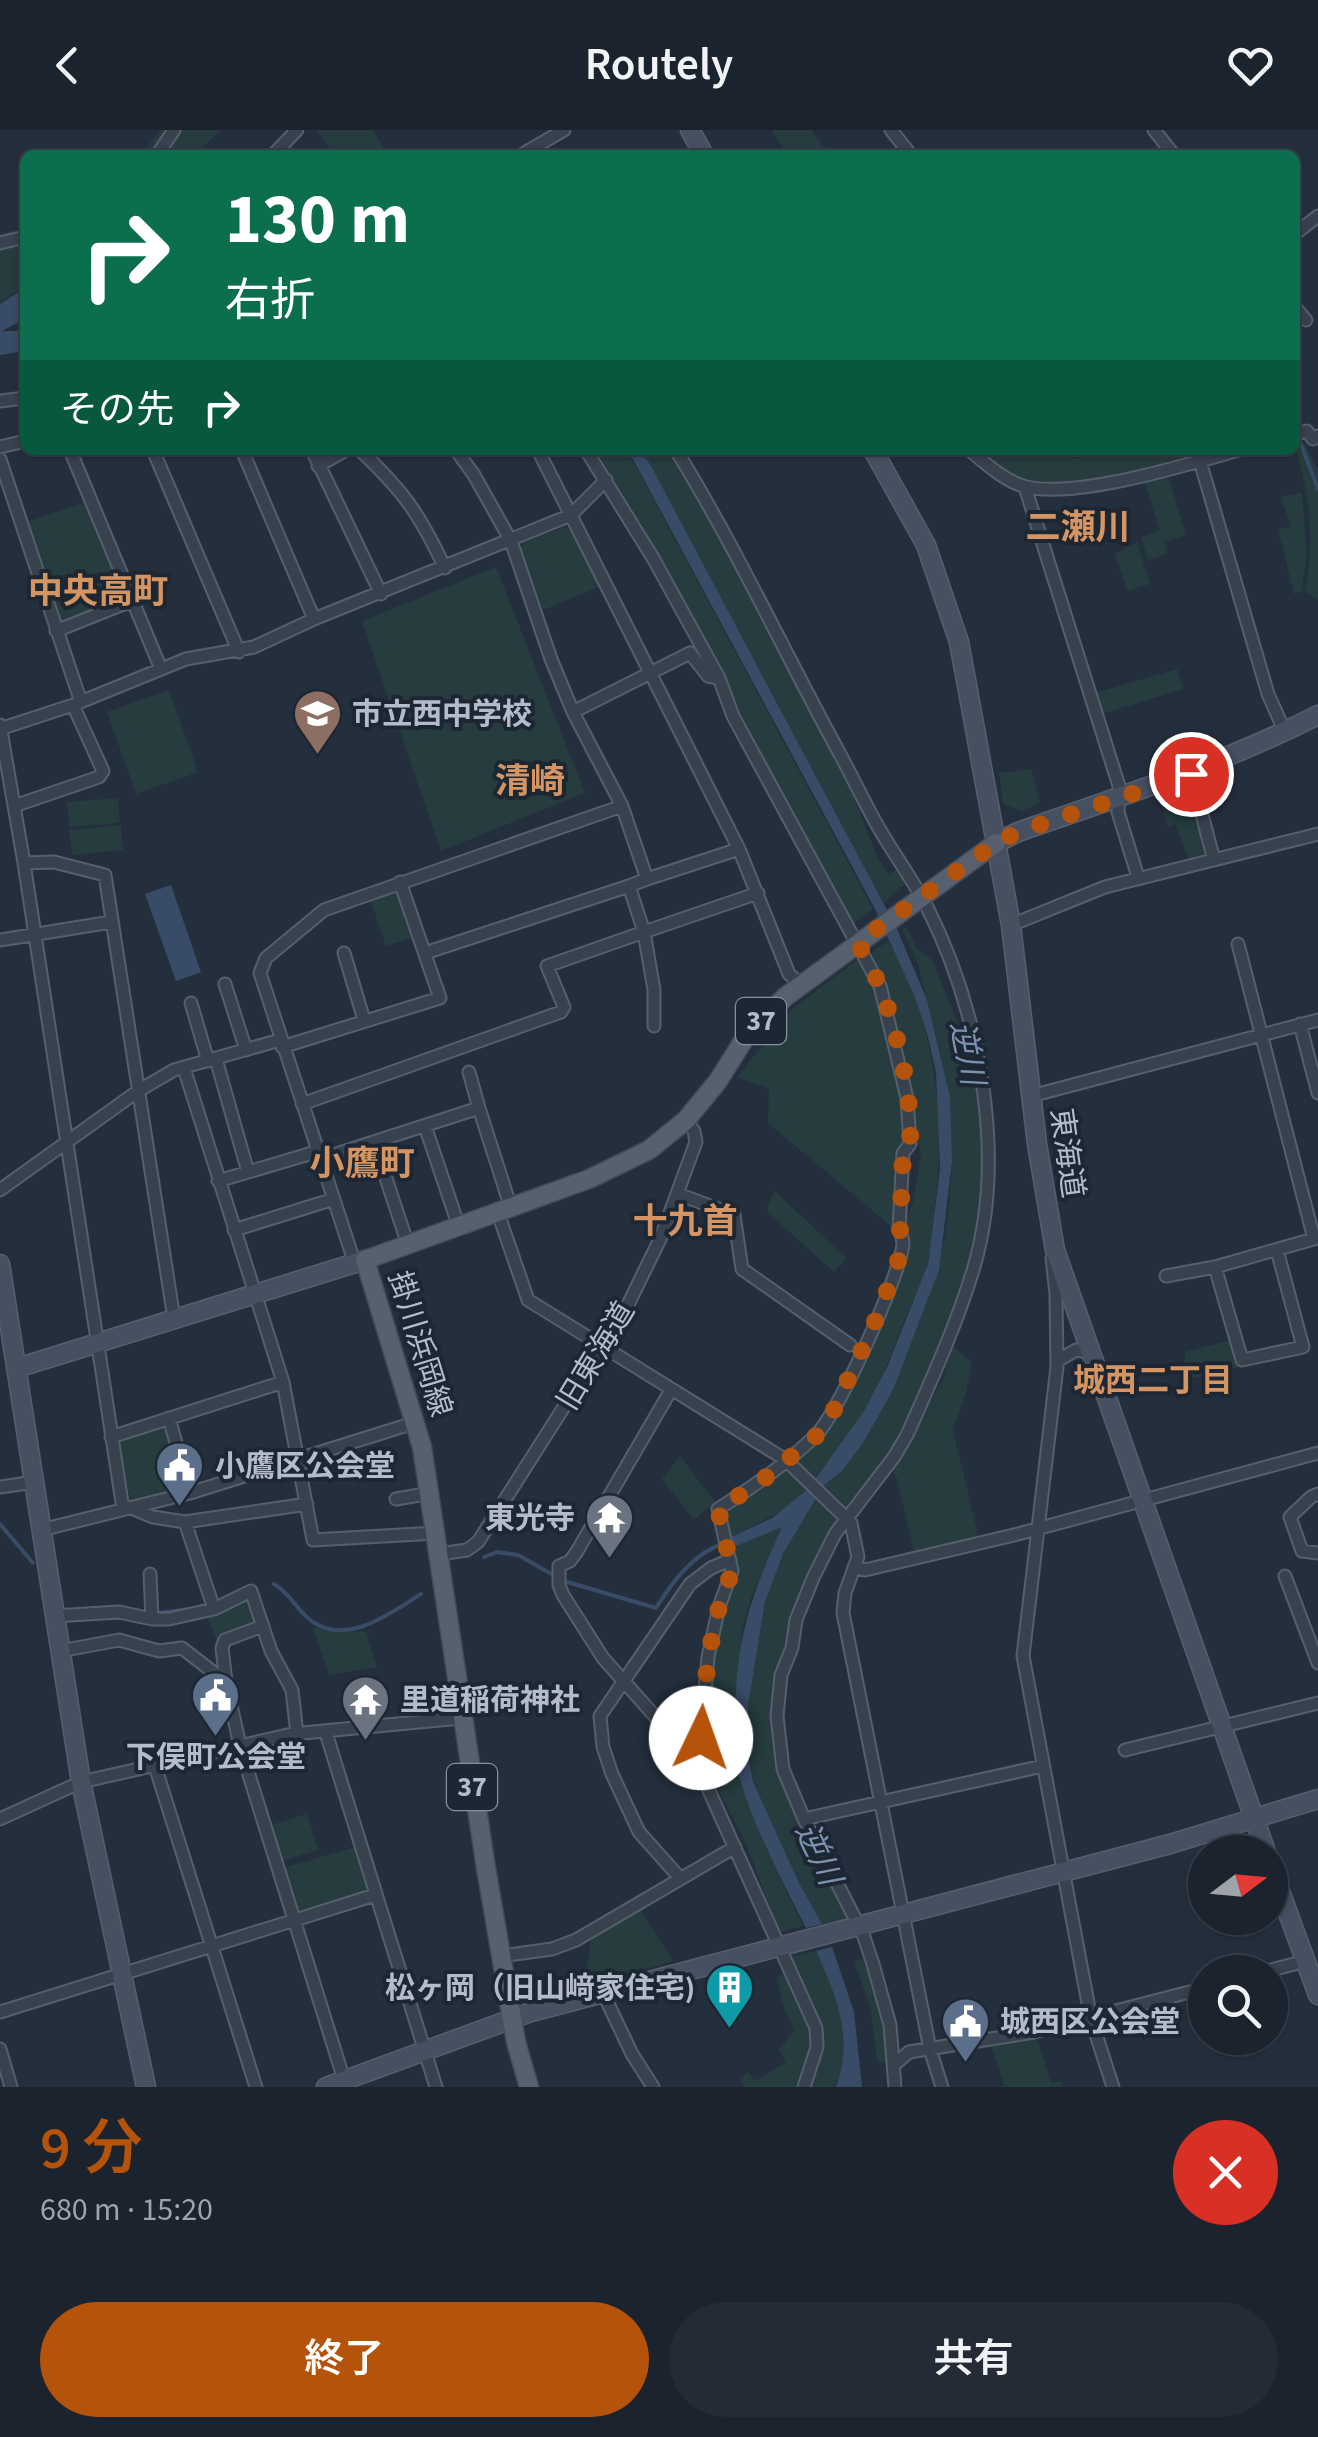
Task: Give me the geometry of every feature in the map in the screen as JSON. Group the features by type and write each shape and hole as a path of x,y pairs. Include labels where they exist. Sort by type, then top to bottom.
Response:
{"main road":[{"name":"掛川浜岡線","path":"529,2087 501,1956 417,1422 360,1262 628,1162 686,1120 718,1081 745,1038 800,984 996,843"}],"street":[{"path":"278,150 297,130"},
{"path":"530,150 564,130"},
{"path":"892,130 908,150"},
{"path":"1154,130 1170,150"},
{"path":"1300,312 1306,320"},
{"path":"72,455 161,669"},
{"path":"155,455 239,652"},
{"path":"244,455 314,619"},
{"path":"314,455 381,594"},
{"path":"318,466 337,455"},
{"path":"365,455 400,488 421,518 444,568"},
{"path":"460,455 510,542 573,712 622,806 647,880"},
{"path":"541,455 739,848 789,974 800,984"},
{"path":"589,455 719,678 734,716 858,941 880,986 907,1098 910,1144 903,1153 900,1225 904,1241 879,1313 833,1412 816,1436 759,1483 718,1509 732,1571 719,1607 705,1676 701,1738 706,1766 701,1773"},
{"path":"679,455 723,530 878,828 942,939 979,1048 986,1119 984,1216 974,1267 908,1436 844,1516 827,1548 796,1620 778,1694 782,1770 857,1927 885,2000 895,2087"},
{"name":"東海道","path":"876,455 926,545 958,642 1011,924 1046,1212 1068,1296 1260,1835"},
{"path":"975,455 1025,487 1074,487 1136,478 1222,455"},
{"path":"0,459 77,704 103,771 99,777 14,806"},
{"path":"1200,461 1268,694 1285,732"},
{"path":"126,1508 111,1437 0,727 77,704 186,659 239,652 510,542 571,515 606,480"},
{"path":"1025,487 1118,786 1118,812 1138,877"},
{"path":"56,631 132,601"},
{"path":"573,712 690,653 708,676 719,678"},
{"path":"996,843 1191,774 1318,715"},
{"path":"1191,774 1214,860"},
{"path":"17,1368 360,1262 281,1044 260,973 266,958 324,910 622,806"},
{"path":"1011,924 1105,886 1318,834"},
{"path":"425,953 739,848"},
{"path":"24,864 54,862 105,875 174,1319"},
{"path":"0,1190 138,1091 174,1070 440,998 400,882"},
{"path":"629,886 644,932 654,990 654,1026"},
{"path":"302,1104 561,1012 564,1007 547,966 758,894"},
{"path":"0,940 111,922"},
{"path":"1166,1276 1215,1267 1316,1238 1238,944"},
{"path":"344,953 364,1020"},
{"path":"225,984 246,1050"},
{"path":"190,1003 248,1172"},
{"path":"1031,1096 1318,1020"},
{"path":"1300,1024 1318,1093"},
{"path":"184,1068 283,1382 313,1540 436,1533"},
{"path":"468,1072 528,1300 787,1461 854,1530 858,1550 843,1612 930,2048 942,2087"},
{"path":"218,1181 374,1142 479,1108"},
{"name":"旧東海道","path":"439,1554 462,1551 478,1542 602,1349 645,1274 696,1142 694,1130 686,1120"},
{"path":"425,1126 459,1227"},
{"path":"374,1142 408,1245"},
{"path":"678,1194 734,1215 742,1270 850,1345"},
{"path":"234,1230 334,1199"},
{"path":"1046,1212 1056,1294 1057,1360 1023,1656 1091,2019 1113,2087"},
{"path":"1215,1267 1242,1360 1302,1347 1277,1250"},
{"path":"0,1264 81,1782 146,2087"},
{"path":"1057,1360 1076,1350 1090,1352"},
{"path":"111,1437 283,1382"},
{"path":"671,1390 576,1554 559,1566 559,1579 603,1658 701,1773 816,2028 818,2046 804,2087"},
{"path":"169,1418 190,1493"},
{"path":"41,1530 190,1493 417,1422"},
{"path":"854,1568 865,1570 1318,1453"},
{"path":"0,1486 34,1482"},
{"path":"396,1499 430,1493"},
{"path":"1318,1494 1310,1496 1290,1517 1302,1551 1318,1553"},
{"path":"126,1508 185,1522 307,1504"},
{"path":"185,1522 214,1609"},
{"path":"680,1878 638,1832 603,1747 600,1716 690,1584 729,1556"},
{"path":"150,1574 152,1619"},
{"path":"1285,1576 1318,1663"},
{"path":"54,1616 119,1612 152,1619 214,1609 251,1591 271,1651 292,1690 297,1734"},
{"path":"264,1626 224,1640 226,1682 240,1746 339,2085 512,2018 1063,1872 1318,1799"},
{"path":"60,1651 119,1640 159,1651 182,1648 226,1682"},
{"path":"1125,1750 1318,1704"},
{"path":"0,1818 81,1782 240,1746 297,1734 462,1718"},
{"path":"326,1733 436,2087"},
{"path":"155,1766 256,2087"},
{"path":"804,1820 1043,1766"},
{"path":"501,1956 552,1949 576,1940 735,1847"},
{"path":"0,2012 375,1895"},
{"path":"1288,1912 1318,1995"},
{"path":"1288,1966 1306,1961"},
{"path":"603,1993 632,2054 653,2087"},
{"path":"895,2064 909,2052 1091,2019 1188,1993"},
{"path":"0,2049 11,2087"}],"green space":[{"path":"160,130 221,130 199,150 145,150"},
{"path":"317,130 373,130 384,148 381,150 331,150"},
{"path":"771,130 811,130 826,150 785,150"},
{"path":"20,229 20,289 0,302 0,234"},
{"path":"1300,442 1304,442 1318,471 1318,600 1306,592 1310,518 1297,455"},
{"path":"598,455 630,455 873,909 851,925 648,536"},
{"path":"641,455 678,455 843,771 877,856 889,874 897,869 906,883 883,904"},
{"path":"985,455 1200,455 1144,472 1089,482 1038,481 1002,468"},
{"path":"1168,476 1186,535 1164,542 1167,554 1148,560 1141,537 1160,531 1145,483"},
{"path":"1302,492 1307,555 1301,592 1294,594 1278,529 1291,527 1281,497"},
{"path":"85,502 124,594 121,599 64,623 58,620 26,522"},
{"path":"565,527 572,531 599,587 543,610 520,548 525,542"},
{"path":"1137,542 1150,584 1127,591 1115,554"},
{"path":"496,567 585,793 441,851 362,621"},
{"path":"1177,669 1183,689 1102,714 1095,693"},
{"path":"169,690 198,772 136,794 107,712"},
{"path":"1031,769 1040,803 1022,811 1003,804 999,773"},
{"path":"1189,790 1207,851 1188,859 1176,824 1167,826 1161,798"},
{"path":"118,798 120,823 69,827 67,802"},
{"path":"121,825 123,850 72,855 69,830"},
{"path":"398,888 411,938 386,946 370,899"},
{"path":"907,927 917,949 932,960 970,1053 983,1122 984,1181 973,1248 951,1321 922,1394 891,1453 838,1517 789,1616 786,1649 772,1706 775,1752 785,1788 849,1917 822,1924 754,1786 747,1737 749,1688 767,1596 786,1548 824,1485 842,1471 863,1443 893,1390 946,1236 952,1166 941,1057 918,963 902,929"},
{"path":"888,941 918,1005 934,1072 939,1142 930,1251 922,1280 875,1392 814,1479 795,1458 820,1437 884,1305 913,1203 921,1155 900,1041 878,967 870,953"},
{"path":"860,958 874,984 905,1099 899,1233 768,1123 769,1089 737,1077 793,1008"},
{"path":"775,1191 844,1256 846,1259 834,1272 768,1213"},
{"path":"1231,1340 1240,1367 1185,1380 1185,1352"},
{"path":"952,1345 972,1362 953,1430 978,1535 914,1553 897,1478 891,1471 944,1377"},
{"path":"164,1426 168,1428 185,1485 182,1490 131,1501 118,1443"},
{"path":"680,1456 715,1502 694,1520 662,1479"},
{"path":"787,1468 808,1490 787,1508 729,1538 726,1510 769,1485"},
{"path":"782,1526 751,1598 742,1630 739,1778 803,1926 779,1933 746,1843 714,1782 707,1740 706,1696 731,1548"},
{"path":"249,1595 260,1625 217,1641 207,1616"},
{"path":"313,1628 366,1632 377,1667 329,1675"},
{"path":"307,1814 318,1850 281,1861 271,1825"},
{"path":"356,1847 367,1885 364,1891 300,1910 295,1907 283,1868"},
{"path":"640,1909 673,1961 583,1989 592,1936"},
{"path":"816,1951 837,2000 844,2035 844,2053 835,2087 804,2087 818,2048 807,1998 791,1957"},
{"path":"865,1958 882,2009 889,2061 877,2063 871,2009 854,1962"},
{"path":"787,1973 809,2030 805,2073 797,2087 745,2087 739,2080 748,2072 754,2081 786,2063 779,2050 794,2030 781,1999 777,1976"},
{"path":"1036,2035 1051,2083 1062,2081 1063,2087 1000,2087 1004,2085 990,2042"}],"water":[{"path":"20,291 20,322 2,331 20,331 20,352 0,355 0,304"},
{"path":"631,455 643,455 651,466 897,929 927,1000 950,1097 952,1162 939,1270 893,1390 863,1443 842,1471 824,1485 784,1552 765,1602 748,1705 747,1747 753,1782 822,1924 806,1928 754,1818 738,1772 734,1746 736,1685 743,1638 754,1596 782,1527 731,1548 729,1538 772,1518 808,1489 864,1411 887,1367 928,1264 940,1169 936,1072 914,995 874,907"},
{"path":"171,885 201,972 176,981 145,894"},
{"path":"832,1947 854,2012 862,2087 836,2087 843,2052 841,2018 816,1951"}],"waterway":[{"path":"1300,442 1318,489"},
{"path":"0,1524 33,1563"},
{"path":"484,1557 497,1552 518,1555 564,1581 656,1608 693,1561 724,1543"},
{"path":"274,1584 313,1622 341,1630 369,1624 421,1594"},
{"path":"159,1613 189,1609"}],"place":[{"name":"市立西中学校","path":"317,756"},
{"name":"小鷹区公会堂","path":"180,1508"},
{"name":"東光寺","path":"610,1560"},
{"name":"下俣町公会堂","path":"216,1738"},
{"name":"里道稲荷神社","path":"365,1742"},
{"name":"松ヶ岡（旧山﨑家住宅)","path":"730,2030"},
{"name":"城西区公会堂","path":"965,2064"}],"district":[{"name":"二瀬川","path":"1078,528"},
{"name":"中央高町","path":"98,592"},
{"name":"清崎","path":"530,782"},
{"name":"小鷹町","path":"362,1164"},
{"name":"十九首","path":"685,1222"},
{"name":"城西二丁目","path":"1153,1381"}],"route":[{"path":"701,1738 708,1657 732,1571 718,1509 759,1483 826,1424 879,1313 904,1241 900,1230 903,1153 910,1144 911,1129 907,1098 880,986 857,943 996,843 1018,832 1191,774"}],"water label":[{"name":"逆川","path":"967,1053"},
{"name":"逆川","path":"818,1854"}]}
